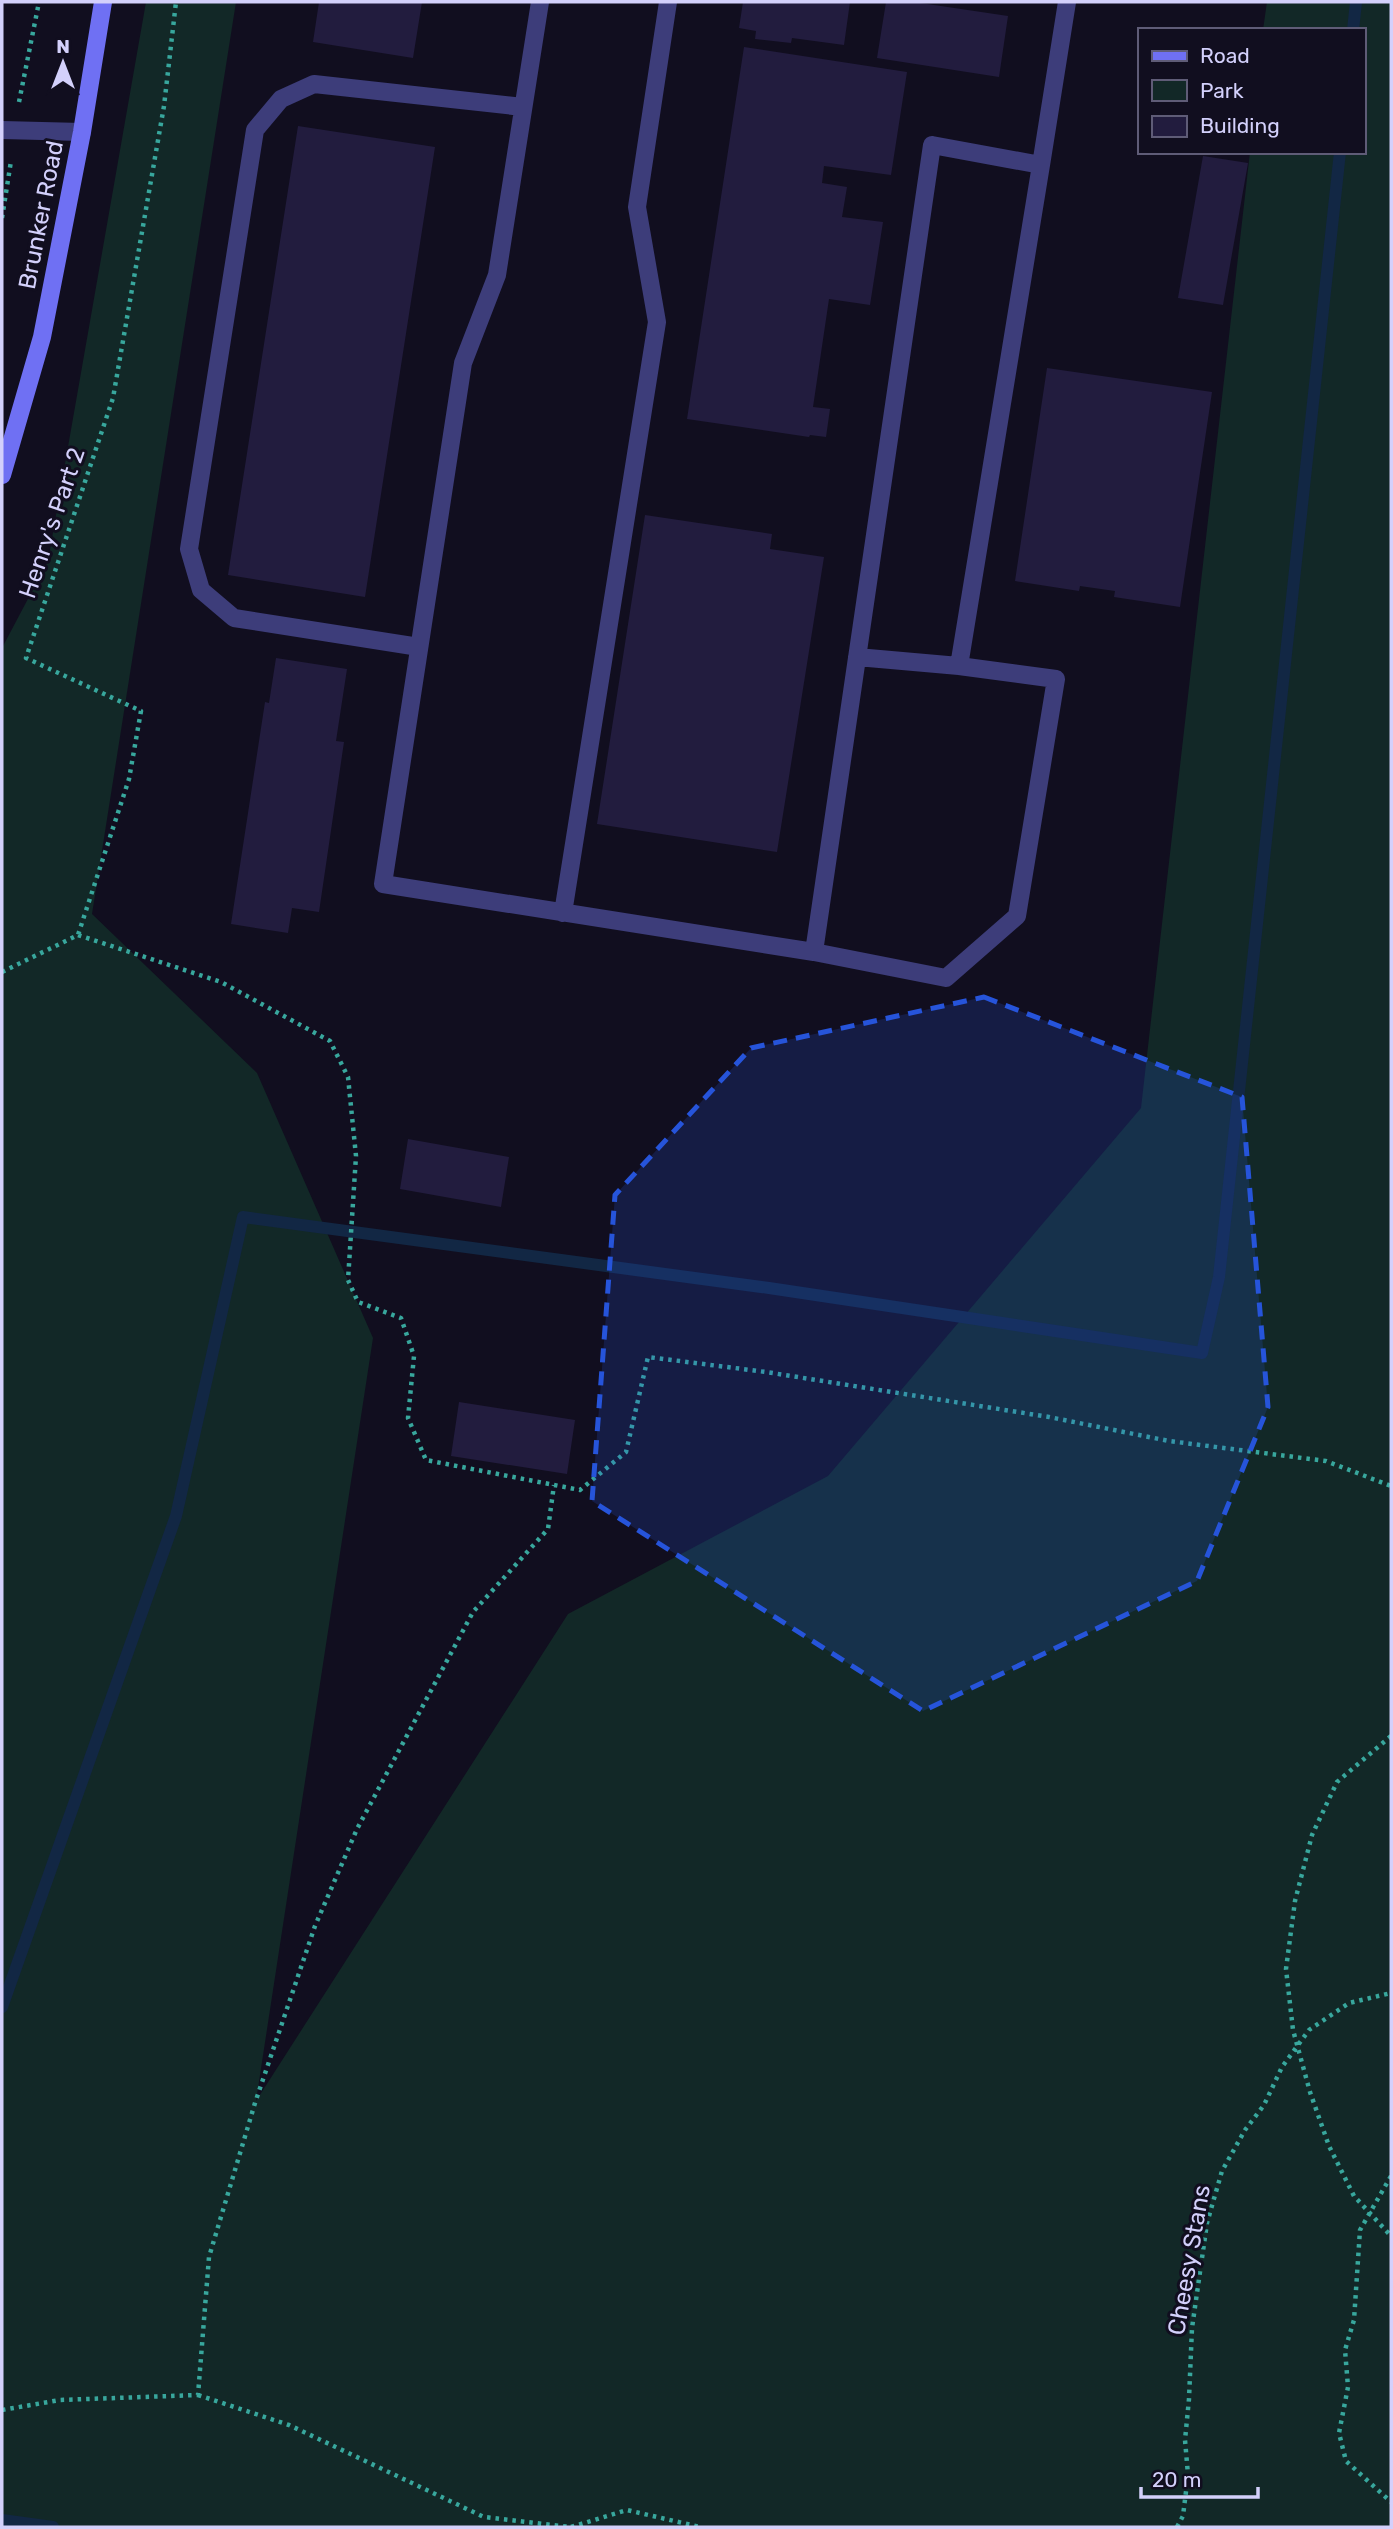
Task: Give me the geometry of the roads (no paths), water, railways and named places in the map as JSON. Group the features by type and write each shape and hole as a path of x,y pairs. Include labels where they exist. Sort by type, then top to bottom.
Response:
{"main road":[{"name":"Brunker Road","path":"2,475 42,337 82,132 103,2"}],"street":[{"path":"540,2 497,275 463,363 383,884 814,952 946,978 1017,916 1056,679 960,666 857,657"},
{"path":"563,913 657,323 637,207 668,2"},
{"path":"960,666 1067,2"},
{"path":"419,647 234,618 201,590 189,549 255,130 281,99 314,84 523,107"},
{"path":"2,130 82,132"},
{"path":"814,952 932,145 1041,165"}],"waterway":[{"path":"1353,28 1356,2"},
{"path":"2,2007 176,1516 243,1217 769,1288 1202,1353 1219,1277 1340,154"},
{"path":"2,2520 53,2527"}]}
